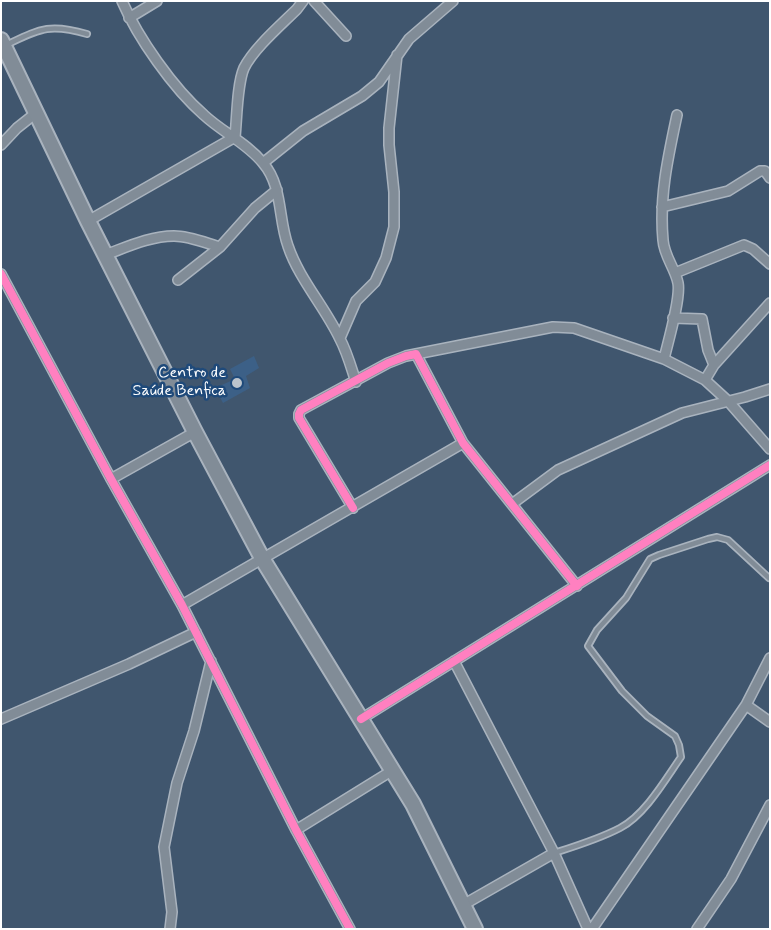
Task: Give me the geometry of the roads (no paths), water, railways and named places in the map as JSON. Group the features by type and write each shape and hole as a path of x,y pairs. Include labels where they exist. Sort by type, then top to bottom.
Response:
{"main road":[{"path":"3,42 88,221 194,432 263,560 413,804 475,929"}],"street":[{"path":"122,1 140,38 189,101 263,162 272,176 277,190 288,246 300,272 340,338 356,382"},
{"path":"129,18 157,1"},
{"path":"235,138 241,79 244,68 253,54 297,10 302,1"},
{"path":"314,1 346,36"},
{"path":"263,162 303,131 362,96 379,82 409,39 453,1"},
{"path":"340,338 356,302 375,282 386,258 394,227 394,192 389,128 397,55"},
{"path":"1,145 17,128 36,113"},
{"path":"664,359 678,287 675,273 663,242 662,193 666,164 677,115"},
{"path":"88,221 235,138"},
{"path":"662,207 728,191 760,171 765,171 770,178"},
{"path":"178,280 220,247 249,215 277,190"},
{"path":"105,255 145,241 174,236 220,247"},
{"path":"675,273 744,245 753,249 770,264"},
{"path":"1,274 111,479 182,605 296,830 350,929"},
{"path":"706,380 714,365 770,303"},
{"path":"673,318 702,319 708,350 714,365"},
{"path":"352,508 299,418 301,410 356,382 388,363 406,356 562,326 574,328 664,359 706,380 728,401 770,450"},
{"path":"416,354 464,443 577,586"},
{"path":"512,504 558,470 682,413 770,389"},
{"path":"111,479 194,432"},
{"path":"182,605 464,443"},
{"path":"361,719 770,465"},
{"path":"1,719 129,664 196,632"},
{"path":"454,661 554,853 590,929 746,705 770,658"},
{"path":"170,929 172,912 164,847 178,783 194,731 211,662"},
{"path":"746,705 770,722"},
{"path":"296,830 393,770"},
{"path":"697,929 730,879 770,805"},
{"path":"463,905 554,853"}],"lane":[{"path":"3,42 52,27 68,28 87,34"},
{"path":"554,853 598,838 622,827 647,805 680,758 679,745 675,736 648,716 622,691 588,646 597,630 626,598 650,559 659,554 708,538 717,537 728,540 770,578"}],"place":[{"name":"Centro de Saúde Benfica","path":"237,383"}]}
